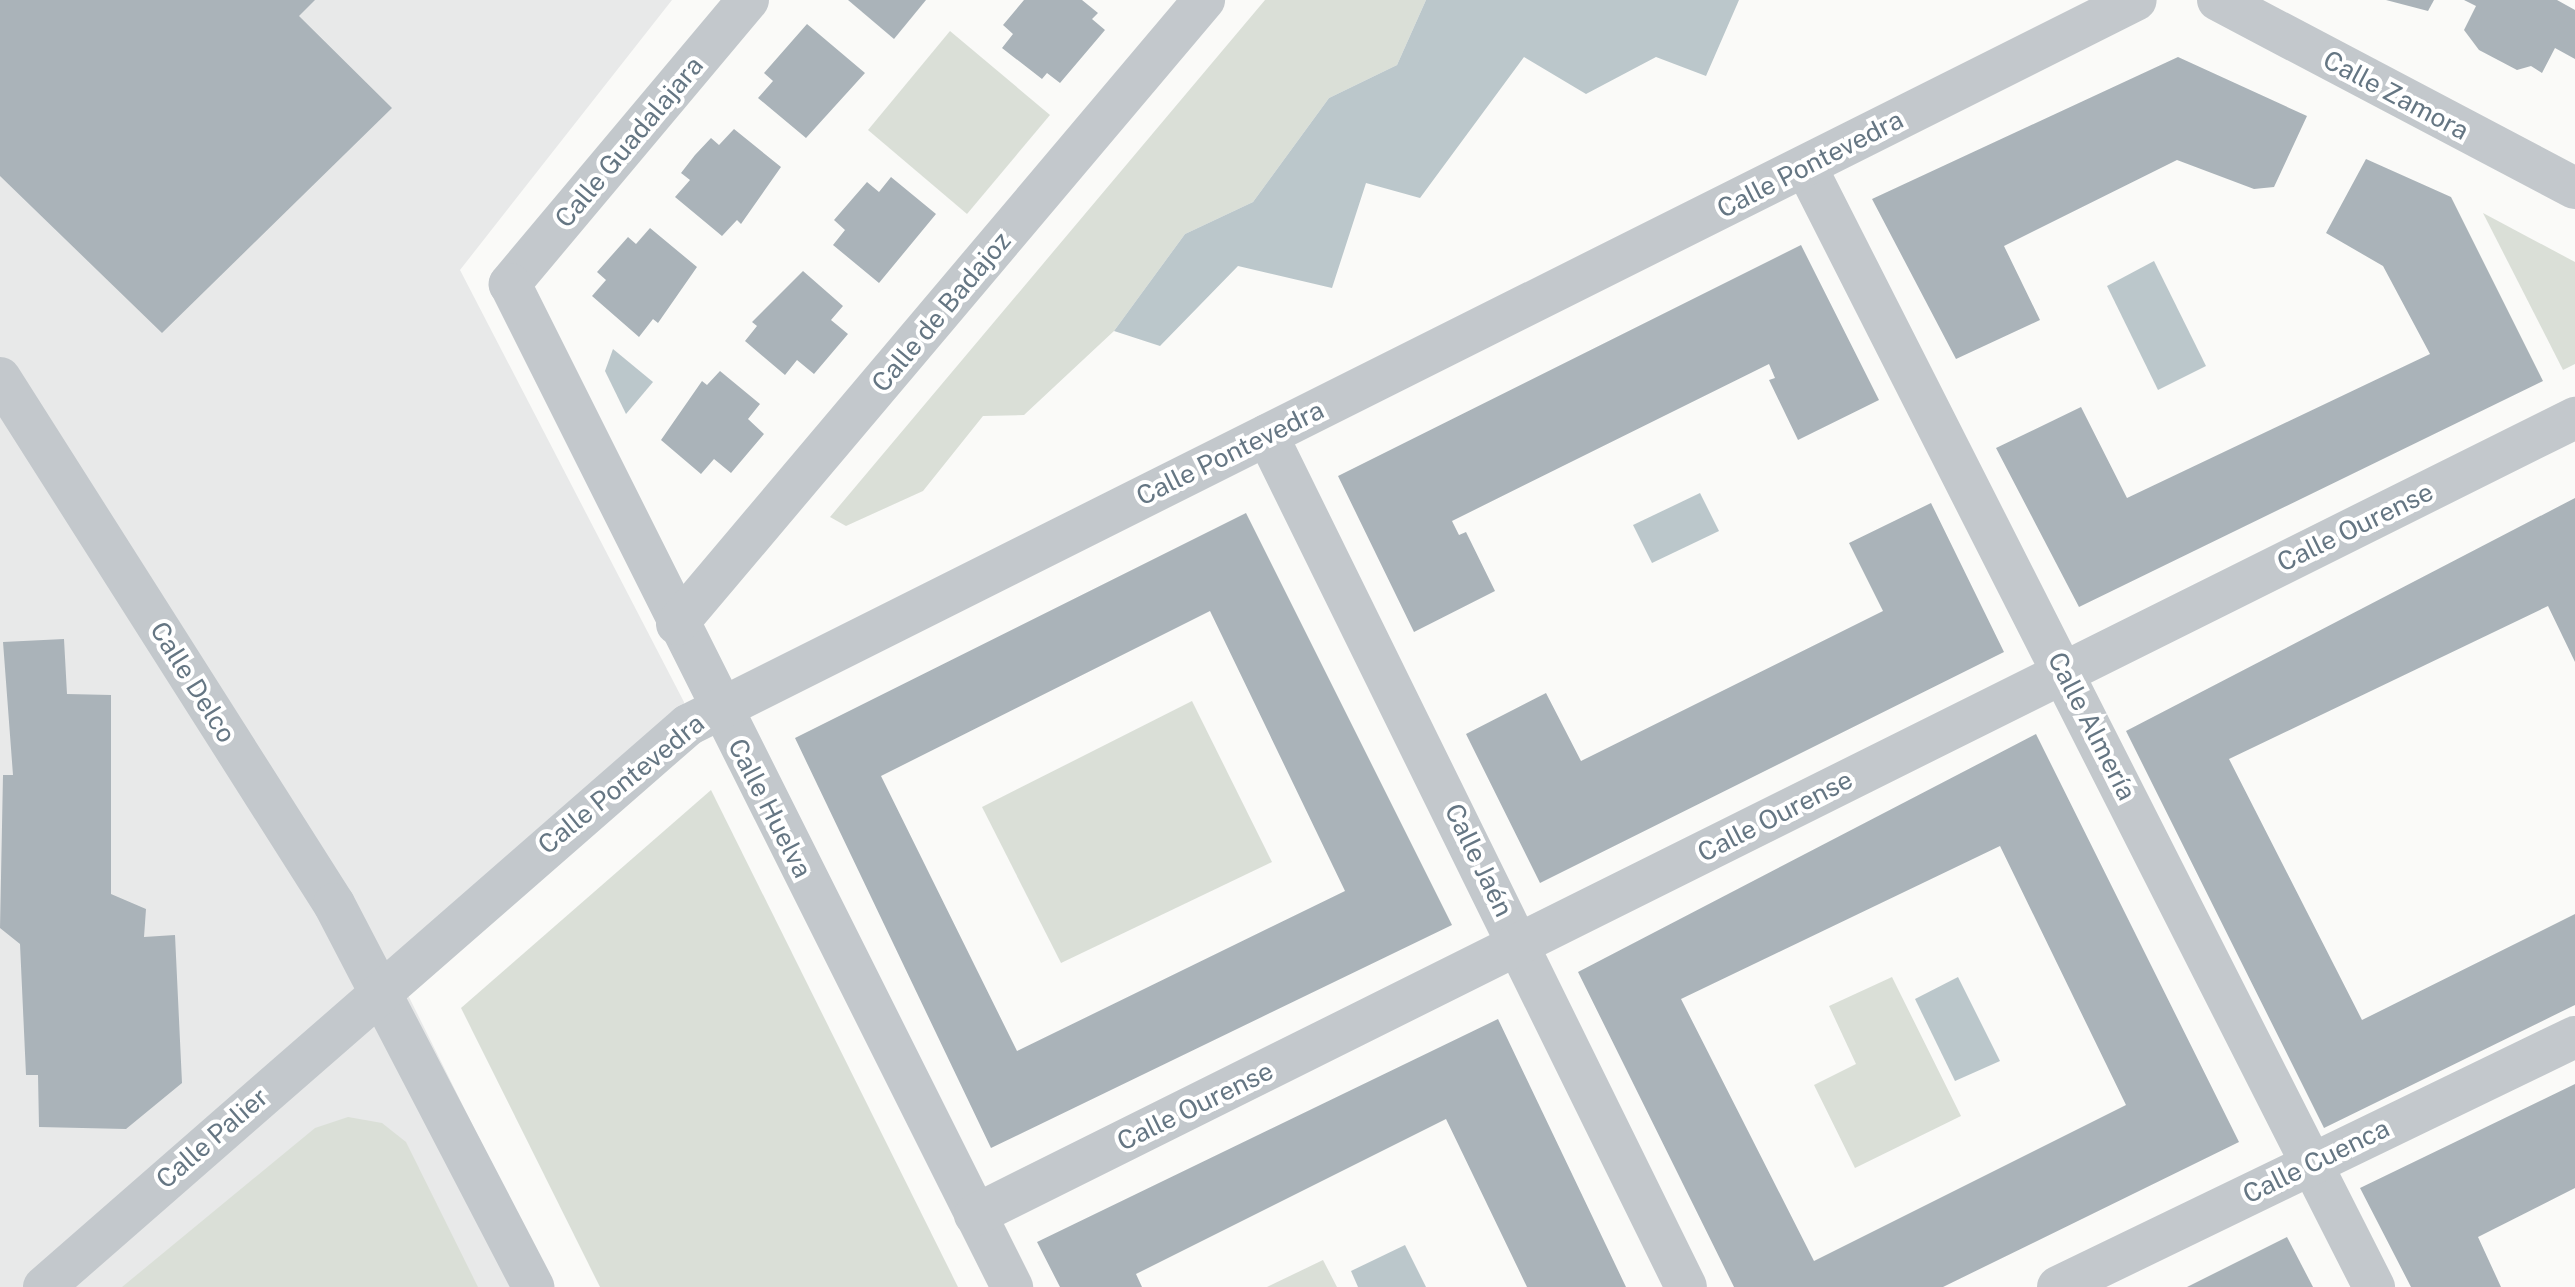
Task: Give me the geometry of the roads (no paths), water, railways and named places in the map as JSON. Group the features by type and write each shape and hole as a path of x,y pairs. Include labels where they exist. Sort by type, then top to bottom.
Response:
{"street":[{"name":"Calle Guadalajara","path":"510,284 748,0"},
{"name":"Calle de Badajoz","path":"677,624 1204,0"},
{"name":"Calle Pontevedra","path":"381,990 624,777 720,707 2136,0"},
{"name":"Calle Zamora","path":"2218,0 2575,188"},
{"name":"Calle Almería","path":"1806,167 2374,1287"},
{"name":"Calle Huelva","path":"510,284 677,624 1012,1287"},
{"name":"Calle Delco","path":"0,378 334,904 533,1287"},
{"name":"Calle Ourense","path":"975,1215 2063,670 2575,418"},
{"name":"Calle Jaén","path":"1267,435 1521,944 1686,1287"},
{"name":"Calle Palier","path":"44,1287 381,990"},
{"name":"Calle Cuenca","path":"2058,1287 2575,1037"}]}
